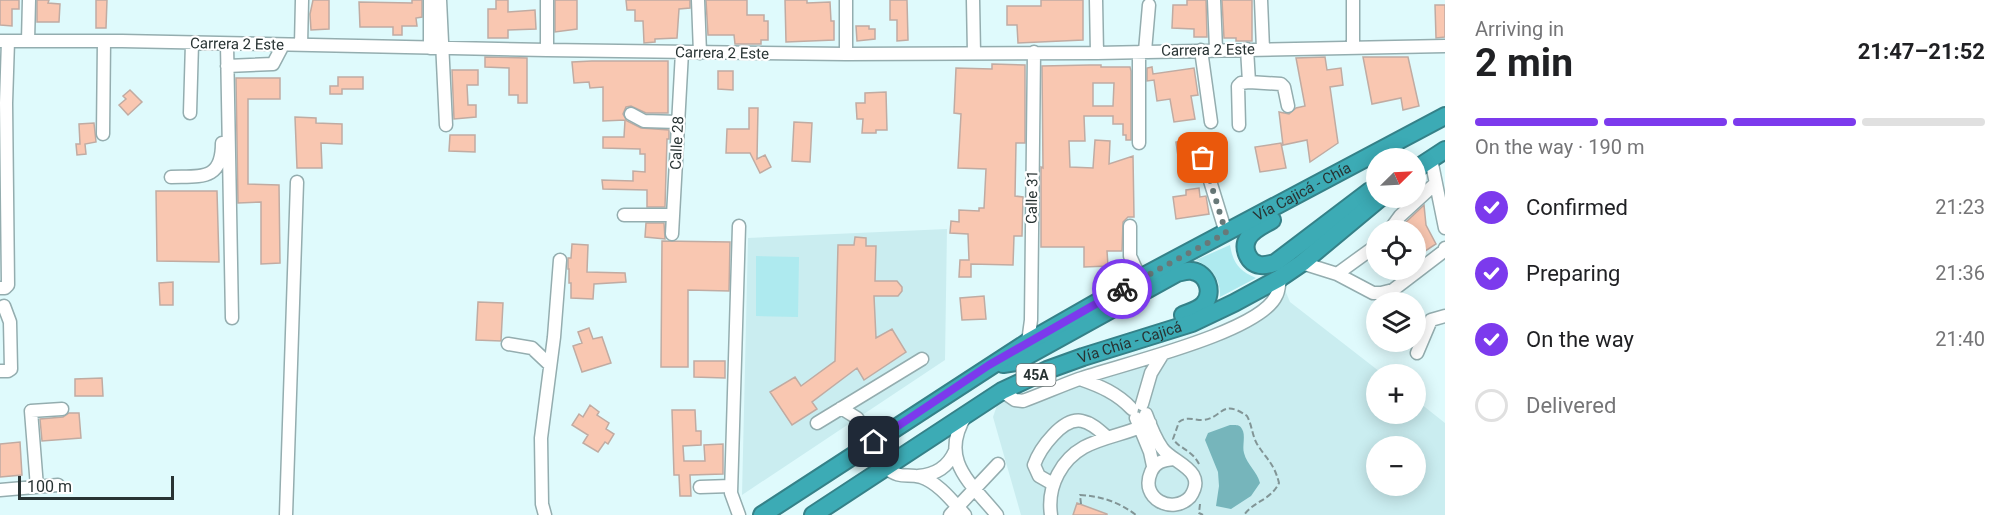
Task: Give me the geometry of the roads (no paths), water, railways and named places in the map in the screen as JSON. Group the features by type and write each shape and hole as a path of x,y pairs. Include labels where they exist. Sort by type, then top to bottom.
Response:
{"highway":[{"name":"Vía Cajicá - Chía","path":"762,515 989,365 1028,342 1140,278 1445,116"},
{"path":"1323,180 1311,198 1255,230 1249,236 1245,246 1246,253 1252,262 1264,265 1275,263 1366,194"},
{"name":"Vía Chía - Cajicá","path":"813,515 1002,391 1047,370 1207,317 1280,278 1302,264 1368,208"},
{"path":"989,365 1016,362 1178,273 1190,270 1200,273 1206,279 1209,296 1198,310 1154,326 1138,340"}],"street":[{"path":"28,41 29,0"},
{"path":"301,45 302,0"},
{"path":"430,0 446,125"},
{"path":"436,48 440,0"},
{"path":"547,0 547,50"},
{"path":"698,0 700,53"},
{"path":"846,0 846,54"},
{"path":"973,0 974,53"},
{"path":"1096,0 1097,53"},
{"path":"1214,0 1216,49"},
{"path":"1261,0 1263,49"},
{"path":"1353,0 1353,47"},
{"path":"1139,143 1142,51 1149,5"},
{"path":"0,288 8,285 3,103 4,41"},
{"name":"Carrera 2 Este","path":"4,41 846,54 1097,53 1445,46"},
{"path":"103,135 104,41"},
{"path":"190,113 192,43"},
{"path":"223,44 227,66 232,318"},
{"path":"171,177 206,176 220,164 223,44"},
{"path":"243,65 245,44"},
{"path":"227,66 273,64 283,45"},
{"path":"1247,49 1249,82"},
{"path":"1201,50 1211,122"},
{"name":"Calle 28","path":"672,234 682,52"},
{"name":"Calle 31","path":"1028,342 1031,320 1034,52"},
{"path":"1239,125 1238,86 1241,83 1281,84 1284,87 1288,105"},
{"path":"630,114 644,121 678,122"},
{"path":"1438,154 1436,183 1445,228"},
{"path":"1203,158 1226,233"},
{"path":"286,515 297,182"},
{"path":"1397,220 1436,183"},
{"path":"624,215 673,215"},
{"path":"739,226 732,346 731,486 733,501 739,515"},
{"path":"1130,226 1130,256 1140,278"},
{"path":"1302,264 1337,274 1373,293 1381,293 1393,290 1445,248"},
{"path":"1337,274 1366,253"},
{"path":"545,515 542,504 541,438 560,260"},
{"path":"1002,391 1015,400 1023,401 1080,379 1162,355 1239,326 1262,311 1276,297 1280,278"},
{"path":"0,371 11,369 10,322 4,306"},
{"path":"1417,353 1431,320 1445,316"},
{"path":"508,344 532,348 550,365"},
{"path":"1154,466 1141,416 1150,373 1162,355"},
{"path":"817,423 922,359"},
{"path":"1080,379 1104,387 1121,398 1141,416 1161,447 1174,459 1187,466 1192,473 1194,481 1189,498 1175,506 1166,506 1152,496 1148,489 1148,480 1154,466 1174,459"},
{"path":"1121,398 1146,389"},
{"path":"841,408 857,418 874,442"},
{"path":"37,487 31,411 62,410"},
{"path":"884,467 900,476 930,475 941,470 950,461 955,451 957,432 966,414"},
{"path":"1051,515 1053,484 1070,457 1080,449 1107,437 1141,416"},
{"path":"1053,484 1039,476 1034,465 1043,448 1055,433 1076,420 1081,420 1094,426 1107,437"},
{"path":"955,451 963,476 995,513"},
{"path":"918,476 936,485 957,512 974,488 998,464"},
{"path":"0,490 58,485"},
{"path":"700,487 731,486"}]}
